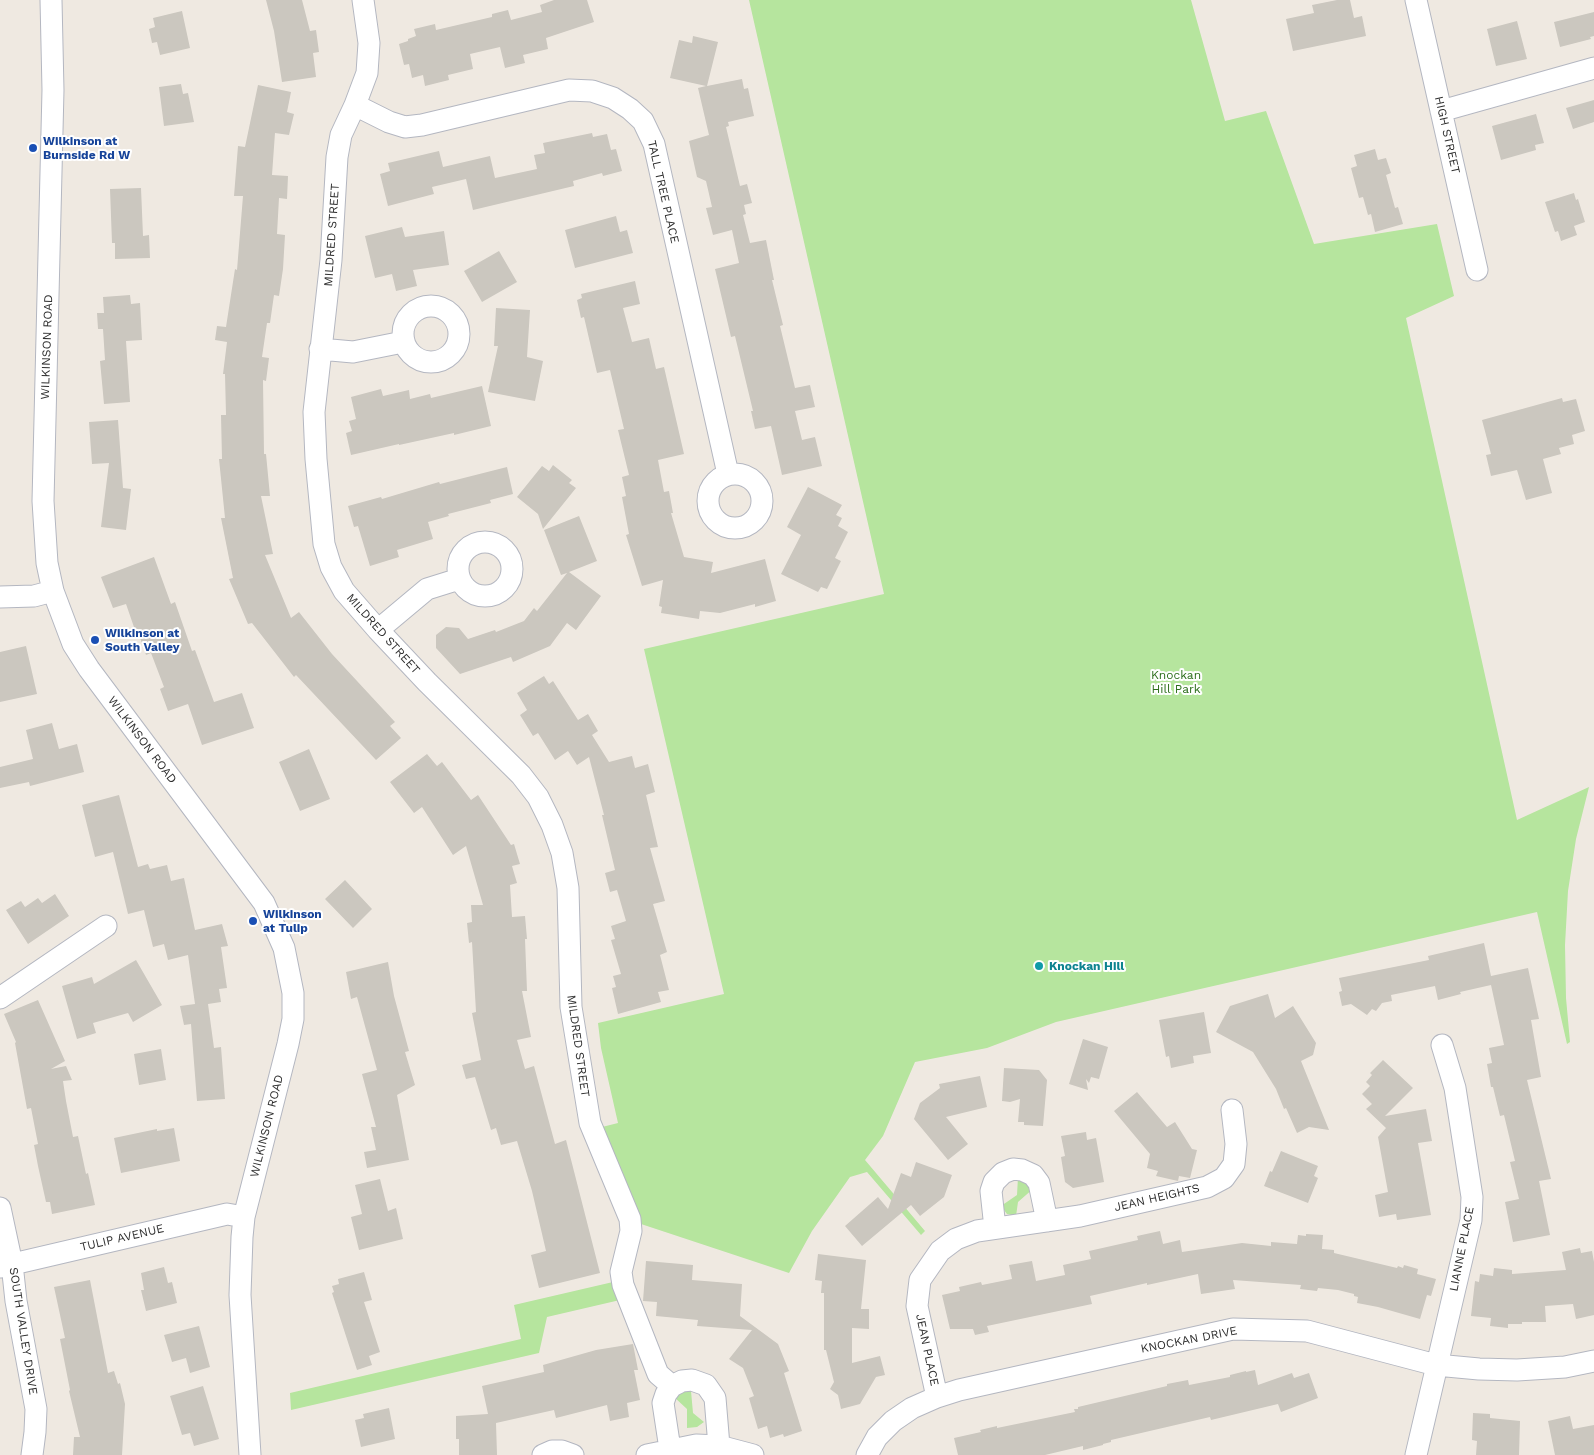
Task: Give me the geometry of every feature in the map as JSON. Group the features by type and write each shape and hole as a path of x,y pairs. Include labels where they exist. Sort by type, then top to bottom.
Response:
{"street":[{"name":"WILKINSON ROAD","path":"51,0 53,99 43,501 47,563 53,591 73,644 89,669 264,903 284,948 293,993 293,1019 244,1217 240,1295 250,1455"},
{"name":"MILDRED STREET","path":"363,0 370,43 367,73 356,105 341,135 337,157 332,260 314,412 316,459 324,544 331,568 344,591 457,714 496,749 521,775 538,797 552,825 562,853 568,888 571,1006 590,1123 630,1219 631,1231 621,1272 623,1285 658,1374 672,1386"},
{"name":"HIGH STREET","path":"1416,0 1477,270"},
{"path":"1441,111 1594,68"},
{"name":"TALL TREE PLACE","path":"356,105 389,122 405,126 422,125 569,90 592,91 613,98 630,109 643,121 654,144 728,474"},
{"path":"320,349 353,352 403,342"},
{"path":"378,630 427,589 459,578"},
{"path":"0,597 34,596 53,591"},
{"path":"0,998 106,926"},
{"name":"LIANNE PLACE","path":"1416,1455 1471,1220 1472,1197 1455,1088 1442,1045"},
{"name":"JEAN HEIGHTS","path":"1047,1221 1080,1216 1207,1187 1224,1178 1234,1164 1236,1144 1232,1110"},
{"path":"995,1228 991,1191 994,1182 1004,1173 1013,1170 1022,1170 1033,1175 1039,1182 1047,1221"},
{"name":"SOUTH VALLEY DRIVE","path":"0,1208 6,1265 16,1301 36,1409 32,1455"},
{"name":"TULIP AVENUE","path":"6,1265 227,1214 244,1217"},
{"name":"JEAN PLACE","path":"937,1397 917,1306 920,1280 940,1251 956,1239 977,1231 1047,1221"},
{"name":"KNOCKAN DRIVE","path":"867,1455 877,1437 893,1421 912,1408 937,1397 959,1390 1233,1329 1307,1331 1436,1365 1479,1369 1517,1370 1565,1367 1594,1361"},
{"path":"670,1449 663,1403 666,1394 672,1386 682,1381 692,1380 706,1385 715,1398 719,1446"},
{"path":"646,1455 696,1445 719,1446 753,1455"},
{"path":"544,1455 552,1451 562,1451 572,1455"}],"green space":[{"name":"Knockan Hill Park","path":"749,0 1191,0 1225,121 1266,111 1314,244 1437,224 1454,296 1406,318 1517,820 1589,787 1576,839 1568,891 1565,945 1566,998 1570,1042 1567,1044 1537,912 1056,1022 987,1048 915,1062 883,1136 865,1160 925,1231 921,1235 867,1172 850,1177 812,1231 789,1273 641,1224 602,1127 618,1123 601,1048 598,1023 724,994 644,649 884,594"},
{"path":"1018,1177 1034,1188 1018,1202 1016,1216 1007,1214 1001,1206 1017,1195"},
{"path":"613,1282 620,1300 547,1317 539,1353 291,1410 290,1393 521,1339 514,1305"},
{"path":"691,1391 693,1413 704,1422 697,1427 687,1428 687,1409 674,1397 681,1392"}],"building":[{"path":"266,0 302,0 310,31 316,30 319,52 313,53 316,77 282,82 274,31"},
{"path":"554,0 587,0 594,22 546,38 548,49 523,55 525,63 505,68 500,47 470,54 473,69 448,75 449,80 425,86 423,75 412,78 409,64 404,65 399,44 416,36 414,29 435,24 436,30 492,17 492,14 508,10 511,20 542,12 540,5"},
{"path":"1337,0 1350,0 1354,18 1362,16 1366,36 1293,51 1286,19 1314,13 1312,5"},
{"path":"182,11 190,48 160,55 157,42 152,43 149,29 155,27 153,18"},
{"path":"1594,12 1594,36 1590,37 1591,39 1560,47 1554,22"},
{"path":"1517,21 1527,59 1496,66 1487,29"},
{"path":"693,36 718,42 707,86 742,79 744,89 748,88 754,116 728,122 729,126 726,127 740,186 747,184 752,203 744,205 746,214 743,215 750,243 766,240 774,280 772,280 783,325 780,326 795,388 810,385 815,407 795,411 802,440 815,437 822,466 782,475 771,426 755,429 751,411 753,411 735,336 731,337 715,269 739,263 732,230 713,235 706,208 712,207 706,181 697,177 689,141 709,135 698,88 706,86 670,78 679,40 692,43"},
{"path":"181,84 183,94 188,93 194,122 164,126 159,87"},
{"path":"258,85 291,92 287,112 294,114 289,135 275,133 272,175 288,176 287,199 279,198 277,234 285,235 283,269 279,296 274,295 270,323 267,323 262,357 269,358 266,381 263,380 264,454 266,454 270,496 261,496 273,554 265,555 291,618 299,612 332,654 395,722 390,726 401,738 376,760 296,675 294,677 252,623 248,624 229,579 233,578 221,518 225,518 219,459 222,459 221,415 226,415 225,374 223,374 227,342 215,340 217,326 226,327 235,269 237,270 243,196 234,196 238,146 245,147"},
{"path":"1594,100 1594,122 1573,129 1566,108"},
{"path":"1536,114 1544,143 1535,145 1536,150 1501,160 1492,126"},
{"path":"592,133 593,137 607,134 611,150 616,149 622,171 603,176 602,173 573,181 574,186 473,210 466,179 432,187 434,194 388,206 380,174 390,171 388,163 439,151 443,167 490,156 495,178 537,169 534,155 545,153 543,143"},
{"path":"1375,149 1378,160 1386,158 1391,173 1386,175 1395,208 1398,207 1403,224 1375,232 1371,214 1368,215 1363,197 1359,198 1351,168 1357,166 1354,155"},
{"path":"141,188 143,236 149,235 150,258 115,259 115,243 112,243 110,189"},
{"path":"1574,193 1576,200 1578,199 1585,222 1574,226 1577,235 1561,241 1558,231 1555,232 1545,202"},
{"path":"616,216 620,232 627,230 633,253 575,268 565,230"},
{"path":"402,227 405,237 444,231 449,265 413,270 417,286 396,291 392,274 375,278 365,236"},
{"path":"499,251 517,282 482,302 464,271"},
{"path":"635,281 640,304 623,308 632,342 649,338 656,369 664,367 684,454 658,460 664,492 669,491 673,513 671,513 684,557 713,562 711,573 765,559 776,601 720,613 700,611 699,619 661,613 662,607 659,606 663,580 642,586 626,535 629,534 622,497 626,496 622,477 629,475 618,430 624,429 610,370 597,373 584,317 581,318 577,300 582,298 581,294"},
{"path":"130,295 131,304 140,303 142,340 126,341 130,402 104,404 100,361 105,360 103,329 98,329 97,313 104,313 103,297"},
{"path":"496,308 530,310 527,357 543,361 535,401 488,392 498,346 494,346"},
{"path":"482,386 491,426 351,455 346,433 352,431 349,421 356,419 351,397 381,389 383,396 409,390 410,399 430,394 431,398"},
{"path":"1562,398 1563,402 1576,399 1585,431 1572,435 1574,444 1559,448 1561,454 1543,459 1552,493 1526,500 1517,470 1491,476 1486,455 1491,454 1482,420"},
{"path":"118,420 123,488 131,489 126,530 101,527 109,463 92,464 89,422"},
{"path":"553,465 572,480 569,483 576,488 543,529 538,514 517,497 542,466 549,471"},
{"path":"507,467 513,494 490,500 491,503 448,514 449,516 428,522 433,539 397,550 399,557 370,566 358,526 354,527 348,506 381,497 382,499 439,482 440,484"},
{"path":"808,487 842,505 836,515 842,518 838,526 848,532 835,558 841,561 827,589 821,587 818,592 781,574 801,535 787,527"},
{"path":"579,516 597,561 569,572 601,596 576,630 567,623 550,646 513,662 511,657 460,674 436,648 436,635 446,627 459,628 468,639 495,630 496,632 524,621 534,608 537,611 567,573 561,575 544,530"},
{"path":"154,557 171,604 175,602 192,651 195,650 214,702 242,693 254,728 202,745 188,704 168,711 160,689 164,687 151,653 146,655 126,604 113,608 101,577"},
{"path":"26,646 37,694 0,702 0,652"},
{"path":"544,676 549,684 553,681 578,720 588,714 598,731 592,735 609,762 632,756 635,768 648,764 655,792 646,795 658,847 650,848 665,901 653,904 667,952 660,955 669,990 658,992 661,1002 618,1014 612,988 616,987 613,976 621,974 611,940 615,939 611,926 626,921 617,890 610,892 605,873 615,870 602,815 604,815 589,757 577,765 568,751 555,760 538,733 533,736 520,715 527,710 517,693"},
{"path":"52,723 59,749 77,744 84,772 30,786 29,782 0,788 0,767 33,759 26,730"},
{"path":"309,749 330,799 300,811 279,762"},
{"path":"427,754 437,766 442,762 471,800 478,795 511,845 514,844 520,864 512,866 517,883 510,885 512,917 525,916 527,991 522,991 531,1037 517,1040 525,1069 534,1066 555,1144 566,1140 600,1273 539,1288 531,1255 546,1251 532,1191 517,1141 501,1145 496,1128 491,1130 475,1077 466,1079 462,1065 481,1060 472,1013 476,1012 472,942 469,943 467,923 472,922 471,905 483,905 466,846 453,855 422,807 414,813 390,782"},
{"path":"119,795 138,867 148,864 150,869 167,865 171,881 184,878 195,930 222,924 228,946 221,947 227,988 219,989 221,1002 208,1004 214,1048 221,1047 225,1099 197,1101 191,1024 184,1025 180,1006 195,1004 188,955 168,960 164,944 153,947 144,910 128,914 113,852 95,857 82,805"},
{"path":"345,880 372,909 353,928 325,899"},
{"path":"55,894 69,916 28,944 6,910 21,901 25,907 38,898 42,903"},
{"path":"1484,943 1491,976 1528,968 1539,1019 1531,1020 1541,1077 1527,1080 1551,1179 1539,1181 1550,1235 1513,1242 1505,1202 1519,1199 1510,1162 1515,1161 1504,1115 1500,1116 1493,1087 1491,1087 1487,1064 1492,1063 1489,1048 1504,1045 1491,985 1460,992 1461,994 1438,1000 1435,986 1391,995 1392,1001 1382,1003 1376,1011 1372,1009 1367,1015 1351,1004 1342,1006 1339,992 1342,991 1339,978 1429,960 1428,956"},
{"path":"136,960 162,1005 133,1022 128,1013 93,1023 96,1033 77,1039 62,986 92,977 94,984"},
{"path":"388,962 394,996 409,1051 405,1052 415,1085 397,1095 409,1160 367,1168 364,1152 376,1150 371,1127 376,1127 362,1074 377,1070 357,997 351,999 346,972"},
{"path":"1268,994 1275,1018 1293,1006 1316,1043 1313,1055 1301,1061 1329,1130 1309,1127 1297,1133 1276,1089 1253,1052 1216,1032 1230,1006"},
{"path":"38,1000 65,1061 51,1069 66,1066 72,1080 63,1081 66,1101 73,1137 78,1136 95,1205 52,1214 50,1202 46,1202 38,1166 34,1145 38,1144 31,1108 27,1109 16,1042 4,1014"},
{"path":"1204,1012 1211,1053 1193,1056 1194,1063 1171,1068 1169,1056 1166,1057 1159,1020"},
{"path":"1083,1039 1108,1047 1099,1079 1091,1077 1089,1083 1086,1079 1088,1090 1069,1084"},
{"path":"161,1049 166,1080 139,1085 134,1054"},
{"path":"1383,1060 1413,1088 1385,1116 1426,1109 1432,1141 1418,1143 1431,1215 1397,1220 1396,1214 1379,1217 1375,1195 1388,1192 1378,1137 1386,1128 1366,1109 1372,1104 1362,1094 1370,1086 1366,1082 1372,1075 1370,1073"},
{"path":"1004,1068 1039,1070 1047,1080 1043,1126 1024,1125 1024,1122 1018,1122 1020,1099 1010,1102 1002,1101"},
{"path":"980,1076 987,1107 946,1117 968,1144 948,1160 914,1119 920,1103 940,1088 939,1084"},
{"path":"1137,1092 1167,1127 1175,1122 1192,1149 1197,1150 1190,1178 1179,1176 1178,1181 1156,1176 1158,1171 1147,1168 1150,1154 1114,1111"},
{"path":"174,1128 180,1161 121,1173 114,1138 157,1129 157,1131"},
{"path":"1086,1132 1087,1140 1096,1138 1104,1182 1073,1188 1065,1182 1061,1157 1065,1156 1061,1136"},
{"path":"1281,1151 1318,1166 1314,1176 1318,1178 1308,1203 1264,1186"},
{"path":"916,1162 952,1175 944,1197 920,1216 911,1205 862,1246 845,1226 878,1197 888,1209 901,1173 911,1177"},
{"path":"380,1179 388,1211 396,1208 403,1239 359,1250 351,1217 362,1214 355,1185"},
{"path":"1160,1231 1163,1244 1180,1240 1182,1252 1242,1243 1271,1246 1271,1242 1297,1244 1298,1235 1323,1235 1322,1249 1334,1250 1334,1253 1397,1268 1398,1266 1403,1268 1404,1265 1418,1269 1417,1274 1436,1279 1431,1296 1427,1295 1420,1319 1357,1303 1358,1297 1354,1296 1354,1294 1318,1288 1317,1291 1300,1289 1301,1285 1233,1280 1235,1289 1201,1294 1198,1274 1090,1296 1092,1304 987,1326 989,1332 975,1335 973,1329 950,1329 942,1295 960,1291 959,1287 981,1282 982,1285 1012,1279 1009,1265 1032,1261 1036,1281 1065,1275 1063,1265 1091,1259 1089,1251 1138,1240 1137,1236"},
{"path":"1580,1248 1581,1253 1592,1251 1594,1262 1594,1315 1576,1319 1573,1304 1545,1306 1546,1322 1508,1324 1508,1328 1490,1326 1491,1318 1471,1316 1475,1281 1479,1282 1480,1274 1493,1276 1494,1268 1512,1270 1512,1274 1566,1270 1562,1252"},
{"path":"818,1254 866,1260 861,1309 869,1309 869,1329 852,1328 852,1363 880,1356 885,1375 876,1377 860,1404 841,1409 838,1395 830,1389 834,1382 826,1350 824,1350 824,1293 821,1293 822,1281 815,1280"},
{"path":"646,1261 693,1265 692,1280 742,1284 740,1316 778,1344 789,1371 784,1373 802,1431 784,1437 783,1434 770,1438 767,1426 758,1429 749,1398 754,1396 743,1368 729,1359 752,1330 697,1326 698,1320 656,1316 657,1302 643,1301"},
{"path":"164,1267 168,1283 172,1282 177,1303 146,1311 141,1290 144,1290 141,1273"},
{"path":"364,1272 372,1300 364,1302 380,1352 369,1356 372,1365 357,1370 332,1293 334,1292 332,1286 339,1284 338,1279"},
{"path":"90,1280 108,1373 114,1371 118,1384 120,1383 125,1404 122,1455 73,1455 74,1437 80,1437 69,1391 60,1339 65,1338 54,1287"},
{"path":"199,1326 210,1367 190,1373 186,1358 172,1362 164,1335"},
{"path":"633,1344 638,1370 634,1370 640,1400 627,1403 629,1417 610,1421 607,1405 556,1418 554,1410 496,1423 497,1455 459,1455 459,1439 456,1439 456,1416 488,1414 482,1386 544,1372 543,1365 596,1350"},
{"path":"1255,1370 1258,1385 1292,1373 1294,1378 1309,1373 1318,1398 1281,1412 1278,1404 1211,1420 1210,1417 1111,1440 1111,1442 1103,1445 1083,1450 1083,1446 1045,1455 958,1455 954,1438 981,1432 980,1430 1075,1412 1074,1409 1078,1409 1078,1407 1167,1386 1167,1384 1188,1380 1189,1385"},
{"path":"203,1386 219,1439 194,1446 190,1433 182,1435 170,1396"},
{"path":"389,1408 395,1439 361,1447 355,1420 364,1418 363,1414"},
{"path":"1473,1413 1490,1414 1490,1418 1520,1421 1519,1455 1476,1455 1477,1441 1472,1440"},
{"path":"1570,1416 1573,1429 1594,1425 1594,1455 1555,1455 1548,1421"}],"place":[{"name":"Wilkinson at Burnside Rd W","path":"33,148"},
{"name":"Wilkinson at South Valley","path":"95,640"},
{"name":"Wilkinson at Tulip","path":"253,921"},
{"name":"Knockan Hill","path":"1039,966"}]}
